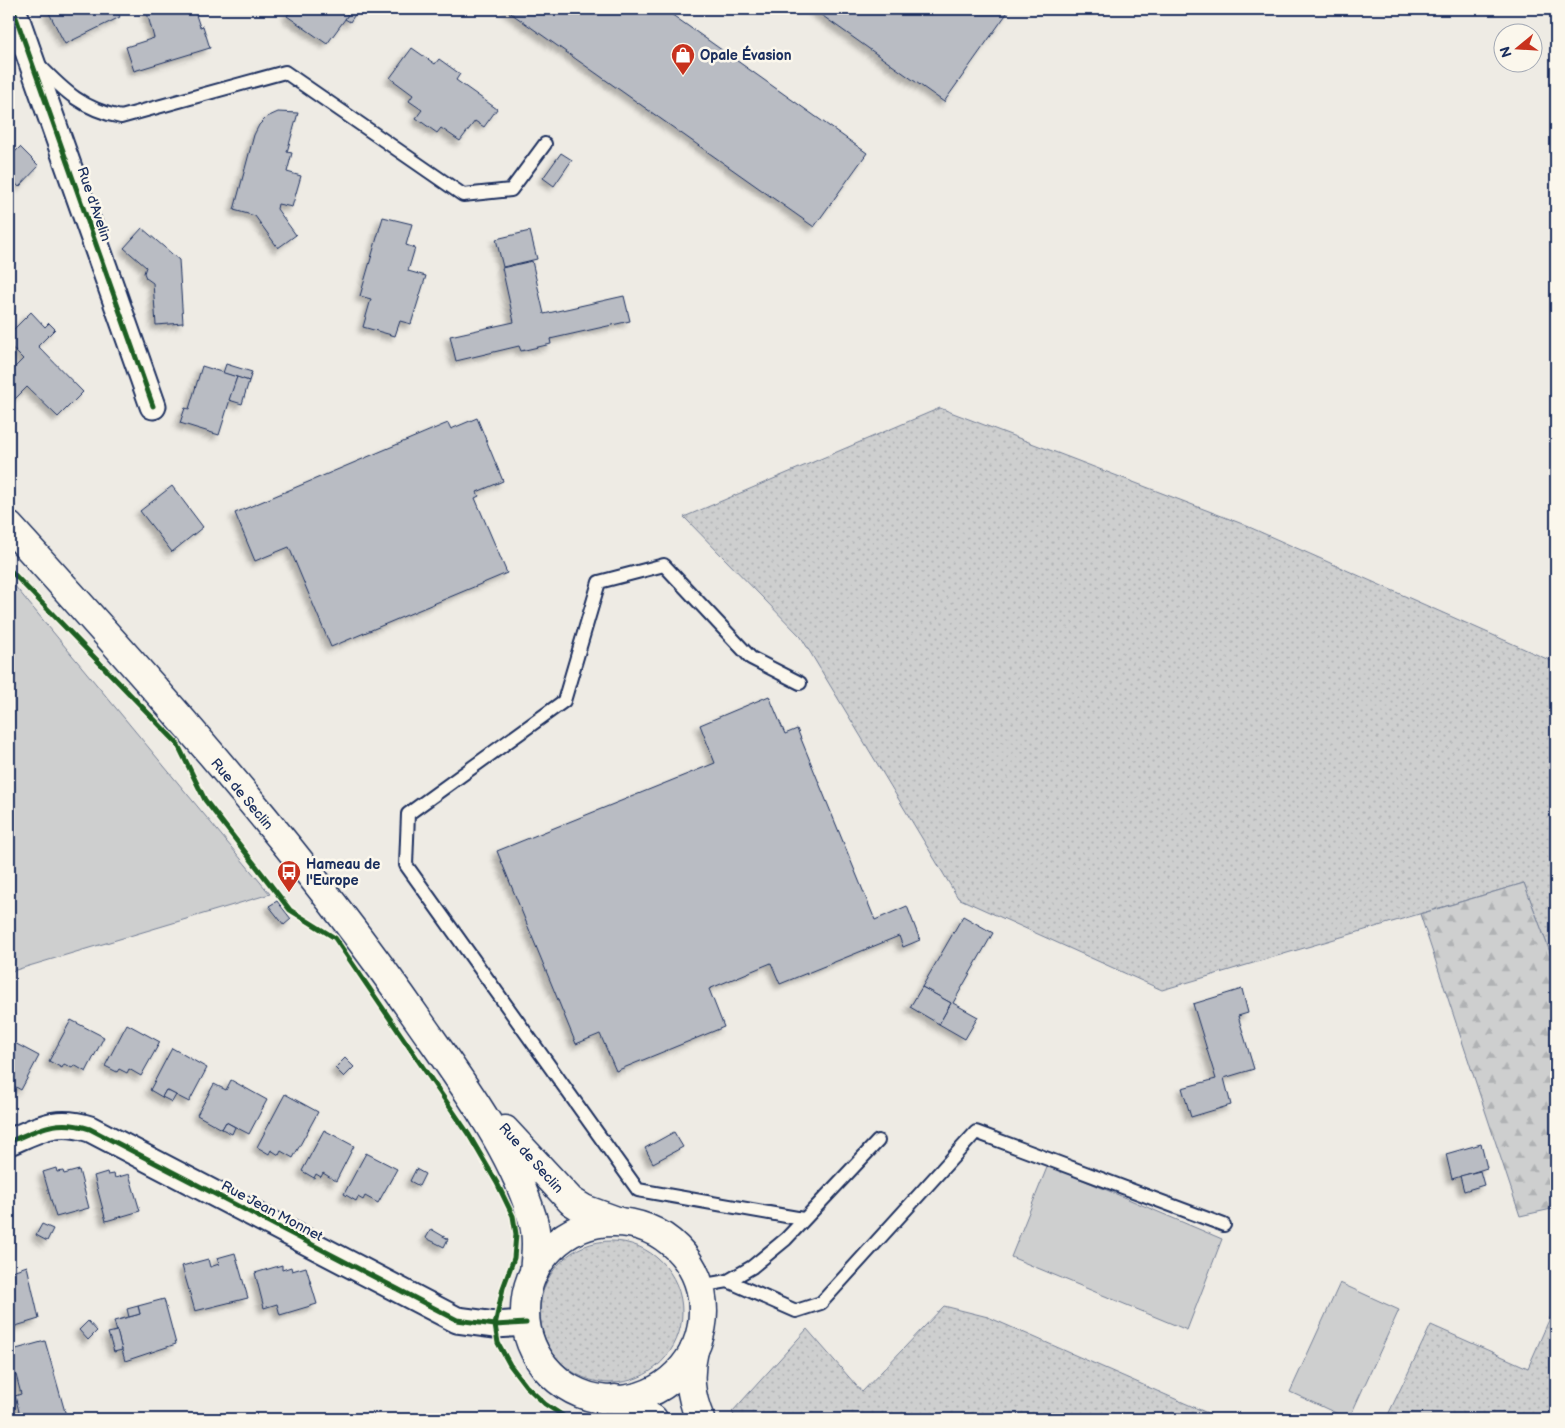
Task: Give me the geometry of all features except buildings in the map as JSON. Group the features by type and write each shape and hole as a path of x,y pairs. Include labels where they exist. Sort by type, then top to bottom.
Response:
{"main road":[{"name":"Rue de Seclin","path":"9,526 173,712 323,891 383,969 457,1076 514,1169 533,1219 536,1240 534,1272"},
{"name":"Rue de Seclin","path":"457,1076 542,1172 571,1201 584,1209 618,1222"},
{"path":"653,1419 615,1399 587,1395 574,1390 556,1378 534,1350 526,1323 526,1297 534,1272 549,1250 568,1234 593,1224 618,1222 646,1228 669,1241 687,1262 699,1286 702,1316 690,1370 690,1387 700,1419"},
{"path":"615,1399 644,1394 670,1380 685,1364 696,1344"}],"street":[{"name":"Rue d'Avelin","path":"13,9 32,58 153,406"},
{"name":"Rue Jean Monnet","path":"9,1142 55,1124 77,1125 90,1129 457,1320 495,1326 526,1323"}],"lane":[{"path":"32,58 66,92 99,113 121,117 285,72 463,195 511,190 545,144"},
{"path":"800,682 751,658 664,565 599,582 564,701 408,814 406,865 638,1190 803,1219"},
{"path":"728,1281 796,1311 821,1303 976,1132 1224,1226"},
{"path":"699,1286 728,1281 752,1267 786,1239 878,1141"}],"green space":[{"path":"940,408 1240,523 1556,663 1556,968 1524,883 1162,990 958,898 801,637 684,517"},
{"path":"9,579 270,894 9,972"},
{"path":"1524,883 1556,968 1556,1208 1520,1216 1420,914"},
{"path":"1048,1165 1222,1239 1187,1330 1011,1257"},
{"path":"611,1241 625,1242 638,1246 651,1253 661,1262 670,1272 677,1285 681,1298 681,1326 677,1339 670,1352 661,1362 651,1371 638,1378 625,1382 611,1383 597,1382 584,1378 571,1371 561,1362 552,1352 545,1339 541,1326 540,1312 541,1298 545,1285 552,1272 561,1262 571,1253 584,1246 597,1242"},
{"path":"1340,1283 1399,1310 1349,1419 1290,1392"},
{"path":"1556,1304 1556,1419 1386,1419 1431,1325 1528,1368"},
{"path":"944,1306 988,1317 1221,1419 736,1419 732,1412 807,1329 862,1392"}],"cycle path":[{"path":"13,9 153,406"},
{"path":"9,569 177,743 205,800 290,910 335,938 469,1135 497,1183 513,1216 516,1234 514,1258 503,1288 495,1325 498,1343 510,1365 526,1386 545,1404 565,1417 574,1419"},
{"path":"9,1142 48,1126 67,1125 90,1129 457,1320 495,1325 526,1323"}],"place":[{"name":"Opale Évasion","path":"683,76"},
{"name":"Hameau de l'Europe","path":"289,893"}]}
